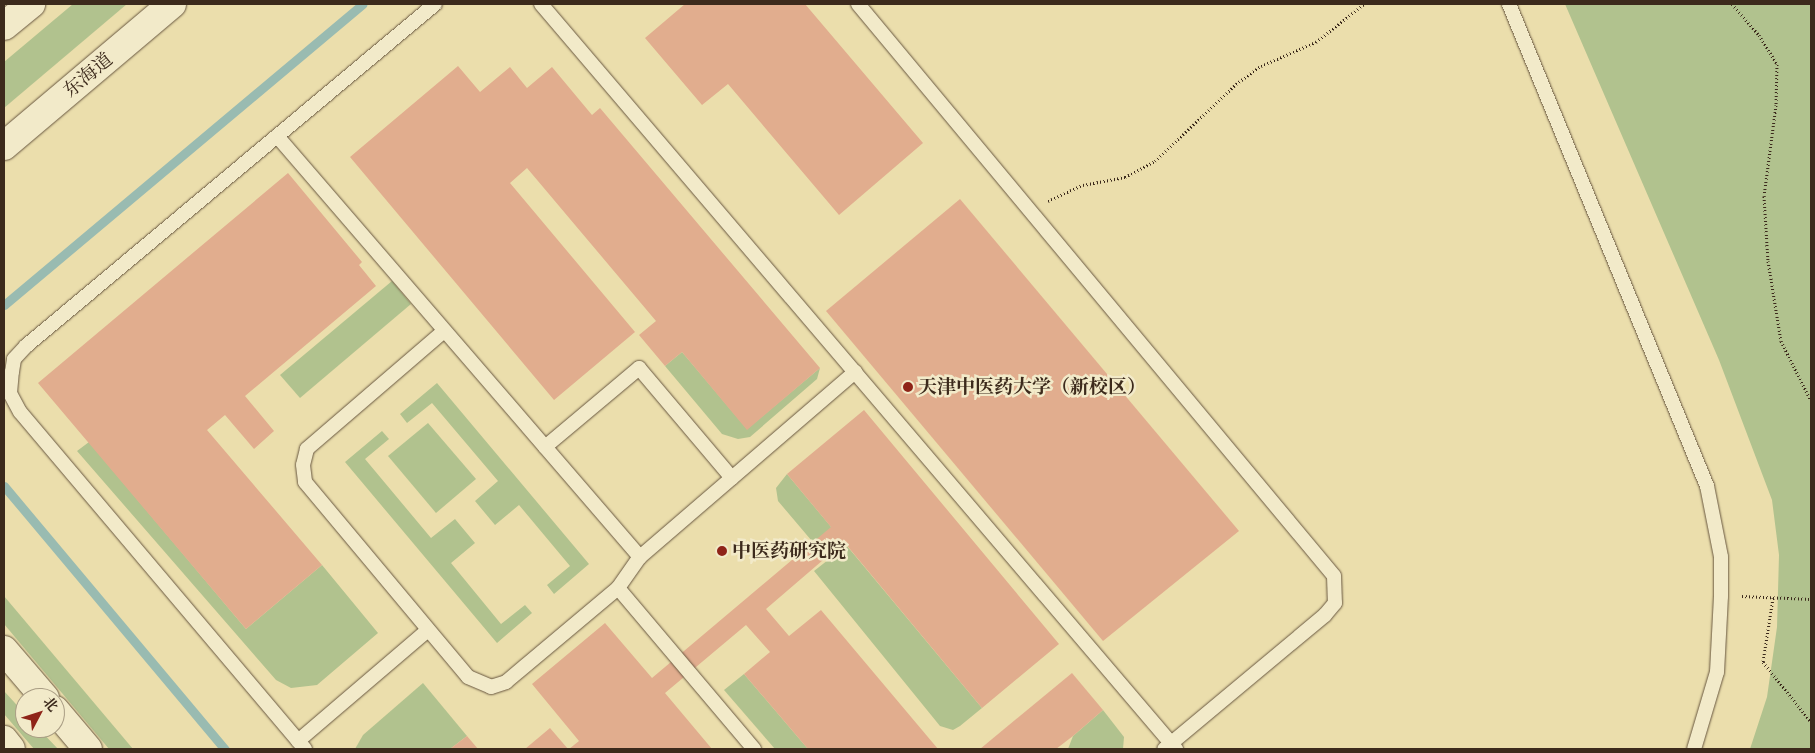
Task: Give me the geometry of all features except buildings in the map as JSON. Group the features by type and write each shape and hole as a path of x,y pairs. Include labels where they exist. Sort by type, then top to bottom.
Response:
{"main road":[{"path":"4,26 31,4"},
{"name":"东海道","path":"4,146 172,4"},
{"path":"4,650 36,688"},
{"path":"65,722 88,749"},
{"path":"4,740 11,749"}],"lane":[{"path":"428,630 302,745 20,412 10,393 14,359 26,346 435,4"},
{"path":"541,4 855,372 1170,747 1325,615 1335,603 1334,576 858,4"},
{"path":"1510,4 1693,445 1716,524 1721,596 1718,672 1694,749"},
{"path":"277,136 640,557"},
{"path":"444,331 319,436 307,449 303,465 305,482 468,676 491,687 506,682 618,588 640,557 855,372"},
{"path":"546,446 639,368 732,478"},
{"path":"618,588 754,749"}],"path":[{"path":"1032,211 1064,192 1125,176 1155,161 1236,84 1261,66 1316,42 1364,4"},
{"path":"1732,4 1759,35 1777,64 1776,105 1764,196 1769,270 1781,341 1811,401"},
{"path":"1721,596 1811,599"},
{"path":"1773,598 1763,662 1811,722"}],"green space":[{"path":"73,4 127,4 4,108 4,62"},
{"path":"1565,4 1811,4 1811,749 1750,749 1767,697 1777,627 1779,555 1772,500 1719,360"},
{"path":"392,281 411,304 300,398 280,375"},
{"path":"682,352 747,429 820,368 817,379 750,437 738,439 722,434 665,366"},
{"path":"437,383 589,564 554,594 547,585 570,566 519,505 495,525 475,501 498,481 432,403 407,423 400,414"},
{"path":"428,423 476,479 436,513 388,456"},
{"path":"382,431 389,439 365,459 431,538 455,519 475,543 451,563 501,624 525,605 532,613 497,643 345,462"},
{"path":"89,442 246,629 322,565 378,633 317,685 291,688 276,680 77,451"},
{"path":"787,474 982,708 960,726 953,730 940,726 814,571 828,560 778,501 776,488"},
{"path":"4,596 133,749 109,749 65,697 65,688 58,688 4,624"},
{"path":"744,674 808,749 775,749 724,690"},
{"path":"423,683 467,736 450,749 355,749 363,735"},
{"path":"4,691 15,703 15,727 4,714"},
{"path":"1103,710 1124,737 1123,749 1068,749 1073,736"},
{"path":"25,738 48,738 58,749 34,749"}],"waterway":[{"path":"4,305 363,4"},
{"path":"4,486 225,749"}],"place":[{"name":"天津中医药大学（新校区）","path":"908,387"},
{"name":"中医药研究院","path":"722,551"}]}
